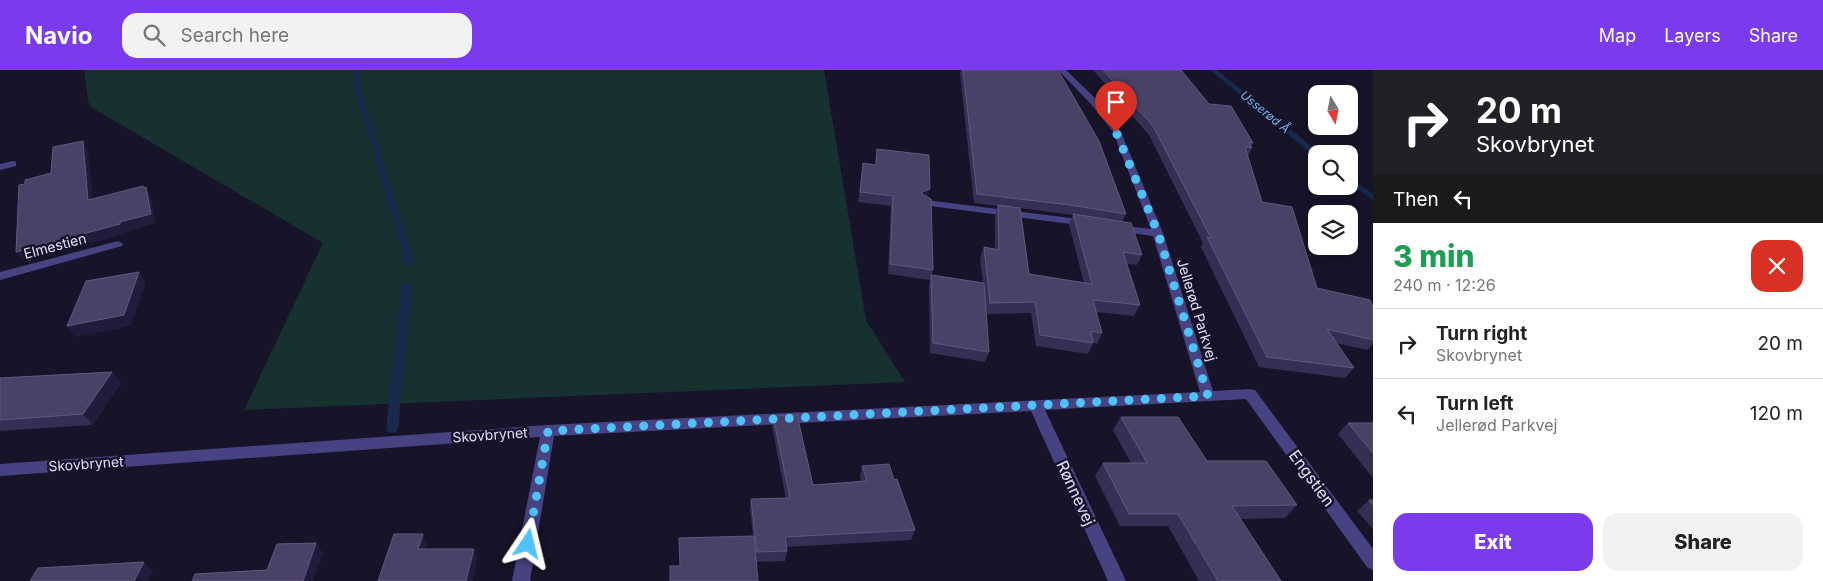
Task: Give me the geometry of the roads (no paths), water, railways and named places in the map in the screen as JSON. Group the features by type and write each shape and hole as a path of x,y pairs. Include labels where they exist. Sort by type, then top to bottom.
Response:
{"street":[{"name":"Jellerød Parkvej","path":"1062,70 1092,101 1116,132 1158,233 1208,396"},
{"path":"0,167 13,164"},
{"path":"926,203 1067,219 1158,233"},
{"name":"Elmestien","path":"0,276 118,244"},
{"name":"Skovbrynet","path":"0,470 548,431 1250,394"},
{"name":"Engstien","path":"1250,394 1373,562"},
{"name":"Rønnevej","path":"1035,404 1117,581"},
{"path":"521,581 548,431"}],"waterway":[{"path":"356,70 359,94 407,252 408,263"},
{"name":"Usserød Å","path":"1213,70 1308,147"},
{"name":"Usserød Å","path":"1358,186 1373,198"},
{"path":"392,429 407,285"}]}
